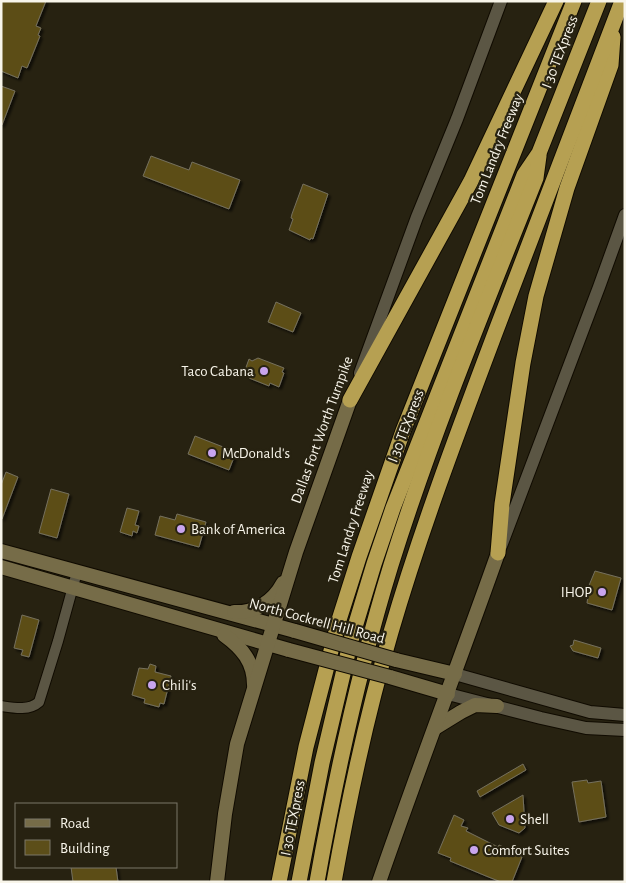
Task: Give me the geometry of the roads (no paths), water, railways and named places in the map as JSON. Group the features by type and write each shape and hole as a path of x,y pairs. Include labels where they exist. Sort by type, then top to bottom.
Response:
{"highway":[{"path":"350,400 475,174 556,1"},
{"name":"Tom Landry Freeway","path":"279,882 302,766 322,682 339,620 380,494 574,1"},
{"name":"I 30 TEXpress","path":"298,882 322,763 351,640 390,518 524,175 539,153 599,1"},
{"path":"334,882 346,815 374,696 430,507 622,1"},
{"path":"498,553 502,504 522,363 536,296 567,188 611,65 614,20"},
{"path":"317,882 353,704 391,566 418,482 536,178 539,153"}],"main road":[{"name":"Dallas Fort Worth Turnpike","path":"217,882 225,814 237,744 294,560 350,400"},
{"name":"North Cockrell Hill Road","path":"1,551 396,660 455,674"},
{"path":"379,882 411,789 448,694 498,553"},
{"path":"222,612 240,613 256,609 268,602 278,591 294,560"},
{"path":"1,568 448,694"},
{"path":"218,630 238,645 251,663 254,675 254,690"},
{"path":"435,728 474,705 496,706"}],"street":[{"name":"Dallas Fort Worth Turnpike","path":"350,400 501,1"},
{"path":"498,553 600,287 625,215"},
{"path":"1,706 28,708 40,702 77,572"},
{"name":"North Cockrell Hill Road","path":"455,674 590,712 625,715"},
{"path":"448,694 586,728 625,730"}],"place":[{"name":"Taco Cabana","path":"264,371"},
{"name":"McDonald's","path":"212,453"},
{"name":"Bank of America","path":"181,529"},
{"name":"IHOP","path":"602,592"},
{"name":"Chili's","path":"152,685"},
{"name":"Shell","path":"510,819"},
{"name":"Comfort Suites","path":"474,850"}]}
